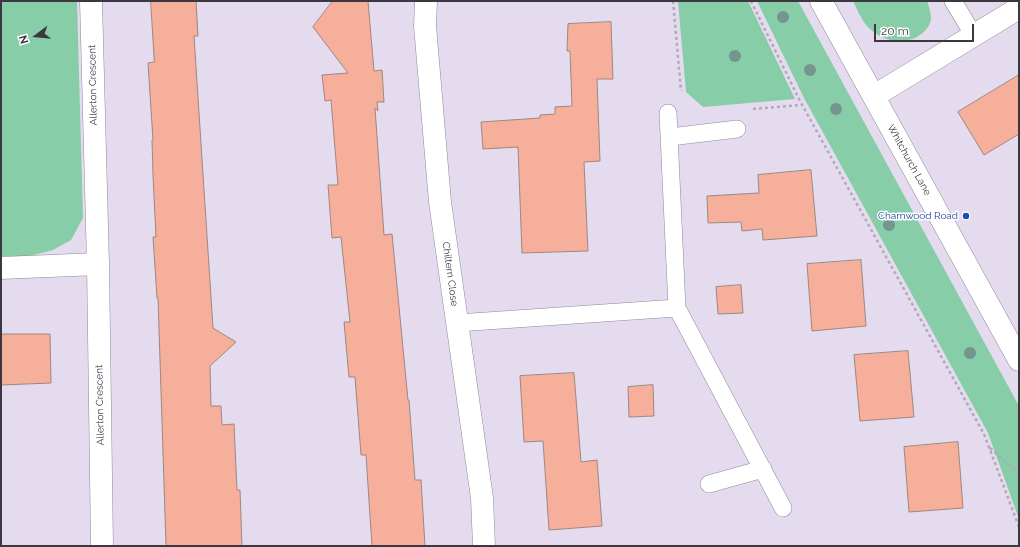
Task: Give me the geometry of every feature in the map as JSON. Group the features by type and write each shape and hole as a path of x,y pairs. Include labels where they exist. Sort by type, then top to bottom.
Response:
{"street":[{"name":"Allerton Crescent","path":"91,1 98,264 102,546"},
{"name":"Chiltern Close","path":"426,1 425,26 440,202 482,498 484,546"},
{"name":"Whitchurch Lane","path":"821,1 1019,360"},
{"path":"874,96 1019,8"},
{"path":"1,268 98,264"}],"lane":[{"path":"953,1 974,36"},
{"path":"668,113 677,137 677,308 783,508"},
{"path":"677,137 737,129"},
{"path":"457,323 677,308"},
{"path":"709,484 762,469"}],"path":[{"path":"673,1 677,137"},
{"path":"751,1 800,101 984,434 1019,527"},
{"path":"990,448 1019,474"}],"green space":[{"path":"1,1 77,1 83,218 71,240 53,250 30,256 1,256"},
{"path":"678,1 748,1 795,99 703,107 686,92"},
{"path":"757,1 798,1 1019,406 1019,519 988,433 804,98"},
{"path":"853,1 927,1 931,19 926,29 917,37 900,42 894,41 886,39 869,29"}],"building":[{"path":"151,1 196,1 198,36 194,36 213,328 236,342 210,366 211,406 221,406 222,425 234,424 237,490 240,490 242,546 166,546 158,298 153,237 156,237 153,140 148,63 154,62"},
{"path":"333,1 368,1 374,71 382,70 384,102 377,102 378,111 375,108 384,235 392,234 409,400 415,480 421,480 425,546 372,546 366,455 361,455 355,377 349,377 344,322 350,322 341,237 332,238 328,185 338,185 331,100 325,101 322,75 348,73 313,27"},
{"path":"611,22 613,79 597,79 600,161 584,162 588,251 522,253 518,147 483,149 481,122 540,118 540,115 555,114 555,107 572,106 570,51 567,51 568,24"},
{"path":"1019,75 1019,134 984,155 958,112"},
{"path":"811,170 817,236 763,240 762,229 742,231 741,222 708,223 707,196 759,193 758,175"},
{"path":"861,260 866,326 812,331 807,264"},
{"path":"741,285 743,313 718,314 716,287"},
{"path":"1,334 50,334 51,383 1,385"},
{"path":"908,351 914,417 860,421 854,355"},
{"path":"574,373 581,462 597,460 602,526 549,530 543,441 524,442 520,376"},
{"path":"653,385 654,416 629,417 628,387"},
{"path":"958,442 963,508 909,512 904,447"}],"place":[{"name":"Charnwood Road","path":"966,216"}]}
